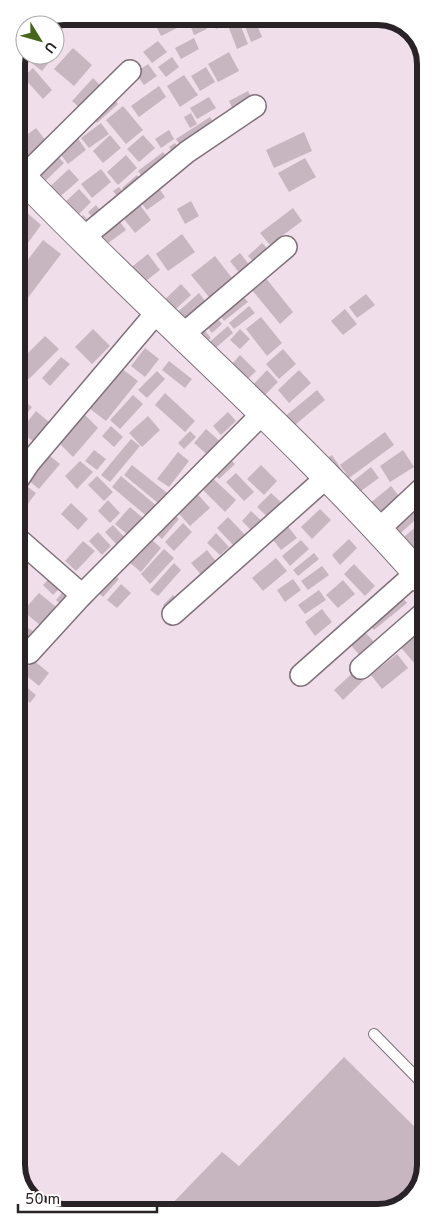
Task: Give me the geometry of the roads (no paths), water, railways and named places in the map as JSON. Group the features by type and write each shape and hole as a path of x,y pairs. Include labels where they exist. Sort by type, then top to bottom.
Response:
{"main road":[{"path":"25,179 181,336 328,476 417,574"}],"street":[{"path":"25,169 130,71"},
{"path":"83,238 188,152 254,106"},
{"path":"181,336 286,247"},
{"path":"25,469 157,312"},
{"path":"29,653 82,594 263,413"},
{"path":"173,614 328,476"},
{"path":"378,530 417,493"},
{"path":"25,545 82,594"},
{"path":"301,675 417,581"},
{"path":"361,668 417,619"}],"lane":[{"path":"374,1034 417,1078"}]}
